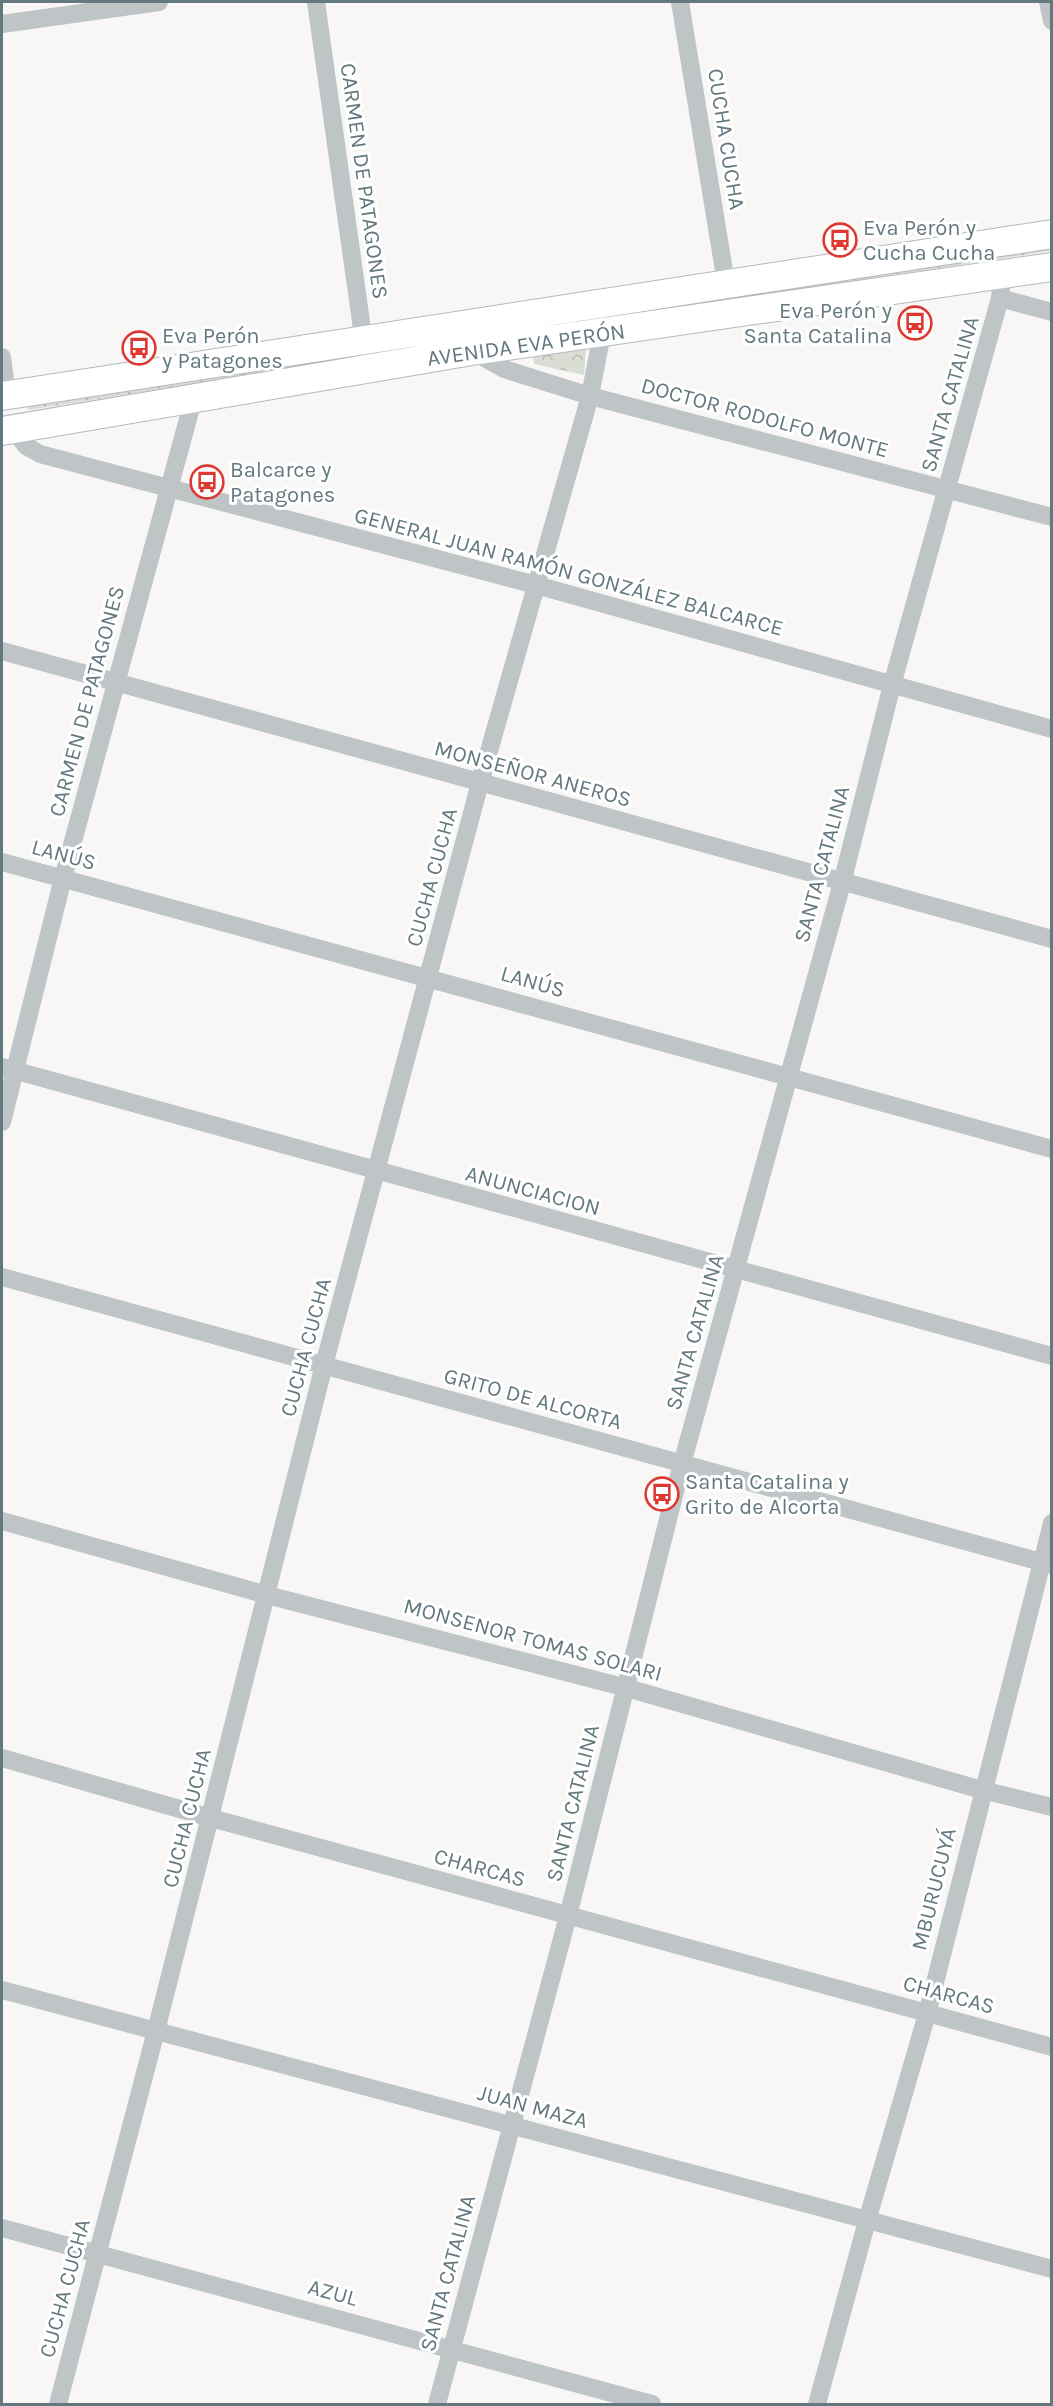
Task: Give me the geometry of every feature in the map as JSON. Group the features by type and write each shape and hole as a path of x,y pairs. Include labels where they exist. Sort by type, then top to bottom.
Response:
{"main road":[{"name":"AVENIDA EVA PERÓN","path":"7,430 194,397 366,354 593,303 1052,234"},
{"name":"AVENIDA EVA PERÓN","path":"4,395 366,354 471,351 598,333 1001,286 1052,267"}],"street":[{"path":"2,24 159,2"},
{"name":"CARMEN DE PATAGONES","path":"316,2 366,354"},
{"name":"CUCHA CUCHA","path":"680,2 726,283"},
{"path":"1048,2 1052,21"},
{"path":"1001,286 1052,312"},
{"name":"SANTA CATALINA","path":"437,2404 510,2125 568,1916 682,1464 842,883 892,685 1001,286"},
{"name":"CUCHA CUCHA","path":"58,2404 211,1818 324,1365 480,783 590,396 600,344 593,303"},
{"name":"DOCTOR RODOLFO MONTE","path":"471,351 504,369 590,396 1052,517"},
{"path":"2,357 4,395"},
{"name":"CARMEN DE PATAGONES","path":"2,1122 9,1069 194,397"},
{"name":"GENERAL JUAN RAMÓN GONZÁLEZ BALCARCE","path":"7,430 40,454 536,585 1052,729"},
{"name":"MONSEÑOR ANEROS","path":"2,651 1052,939"},
{"name":"LANÚS","path":"2,862 1052,1149"},
{"name":"ANUNCIACION","path":"9,1069 376,1172 1052,1356"},
{"name":"GRITO DE ALCORTA","path":"2,1277 1046,1564"},
{"name":"MONSENOR TOMAS SOLARI","path":"2,1521 267,1595 627,1688 982,1790 1052,1807"},
{"name":"MBURUCUYÁ","path":"818,2404 867,2221 927,2014 982,1790 1046,1564 1052,1523"},
{"name":"CHARCAS","path":"2,1758 568,1916 1052,2046"},
{"name":"JUAN MAZA","path":"2,1990 1052,2269"},
{"name":"AZUL","path":"2,2228 652,2404"}],"green space":[{"path":"1051,247 1051,251 604,319 603,314"},
{"path":"586,349 584,375 534,364 533,355"},
{"path":"358,353 359,358 28,410 27,405"}],"place":[{"name":"Eva Perón y Cucha Cucha","path":"840,240"},
{"name":"Eva Perón y Santa Catalina","path":"915,323"},
{"name":"Eva Perón y Patagones","path":"139,348"},
{"name":"Balcarce y Patagones","path":"207,482"},
{"name":"Santa Catalina y Grito de Alcorta","path":"662,1494"}]}
